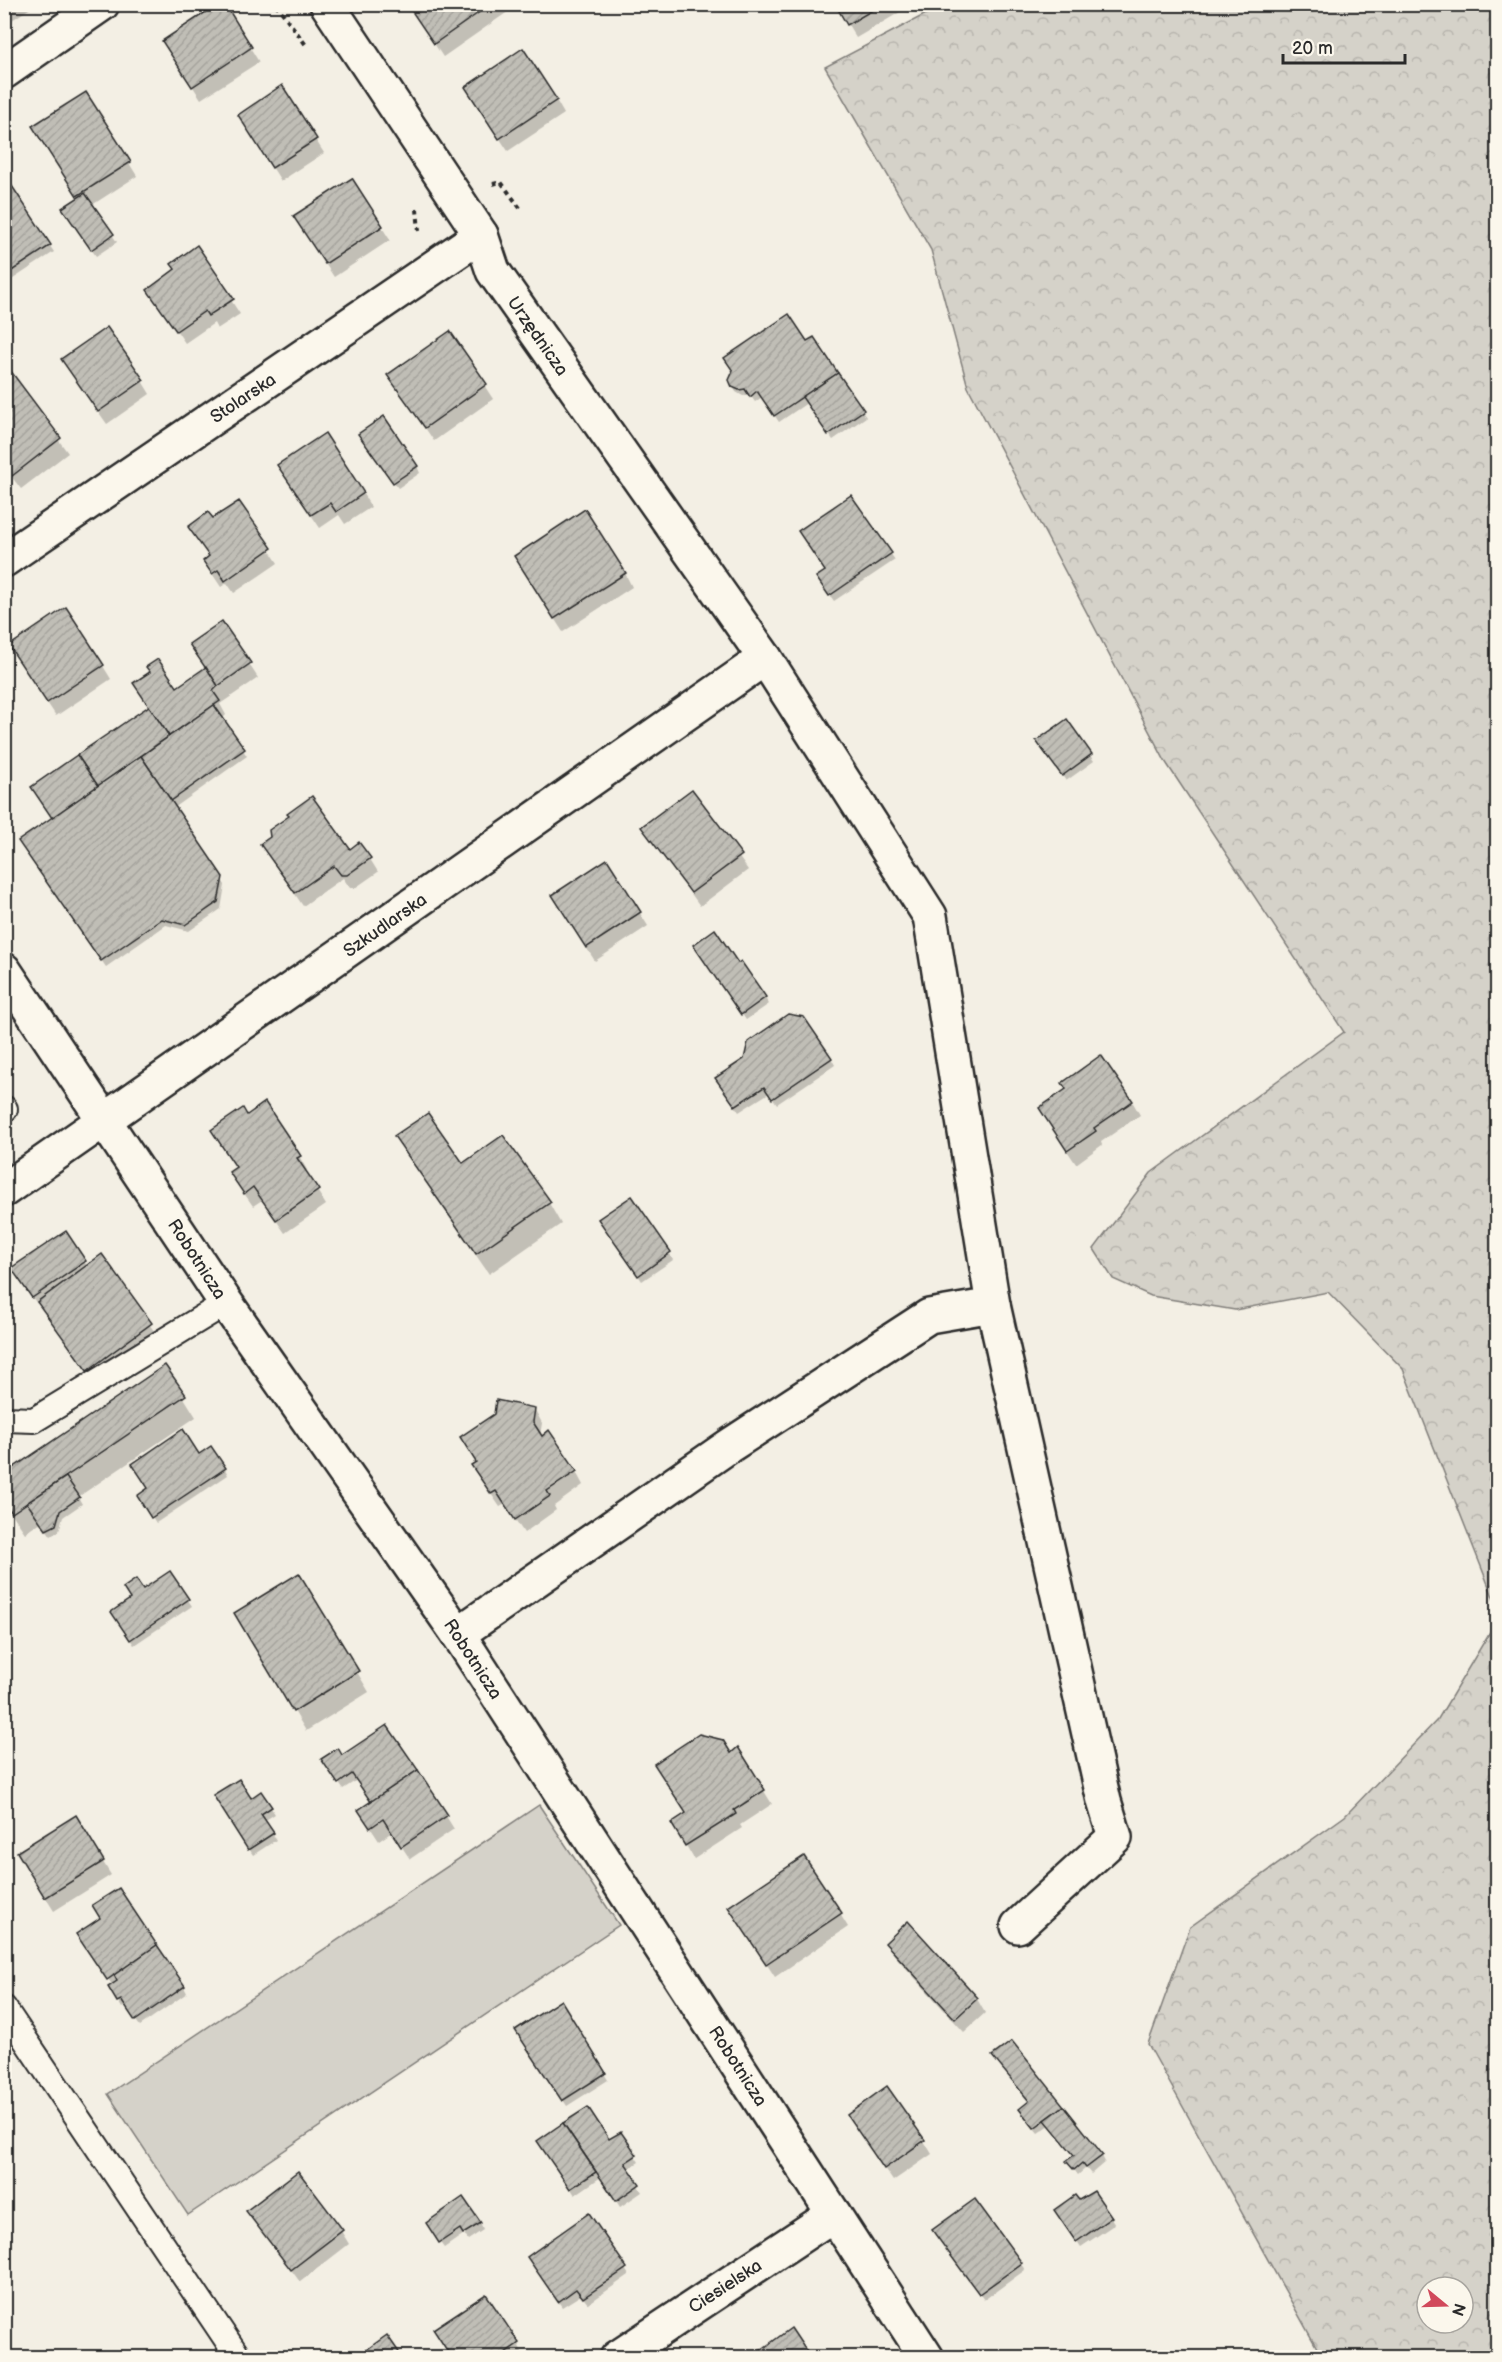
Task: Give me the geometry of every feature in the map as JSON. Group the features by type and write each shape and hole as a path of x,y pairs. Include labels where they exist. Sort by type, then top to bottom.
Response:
{"street":[{"path":"4,72 102,4"},
{"name":"Urzędnicza","path":"327,4 481,235 493,271 765,658 930,916 993,1305 1114,1837 1018,1926"},
{"name":"Stolarska","path":"4,560 481,235"},
{"name":"Szkudlarska","path":"4,1190 106,1121 765,658"},
{"name":"Robotnicza","path":"8,982 106,1121 226,1303 458,1634 927,2358"},
{"path":"458,1634 729,1446 929,1316 993,1305"},
{"name":"Ciesielska","path":"617,2358 834,2214"}],"lane":[{"path":"4,1419 34,1420 226,1303"},
{"path":"4,2008 238,2358"}],"green space":[{"path":"945,4 1497,5 1497,1607 1403,1369 1328,1292 1235,1310 1151,1296 1113,1279 1094,1249 1151,1173 1344,1032 1165,761 968,387 931,250 825,67"},
{"path":"1497,1620 1497,2357 1322,2357 1148,2044 1190,1927 1345,1816 1438,1719"},
{"path":"539,1805 619,1925 188,2215 108,2094"}],"building":[{"path":"218,4 225,4 252,47 192,87 162,41"},
{"path":"407,4 491,4 434,44"},
{"path":"835,4 883,4 847,25"},
{"path":"523,48 557,100 499,139 465,87"},
{"path":"282,85 317,139 272,168 238,115"},
{"path":"86,92 131,162 77,196 32,126"},
{"path":"6,177 51,245 4,276 4,178"},
{"path":"352,178 383,226 325,264 293,216"},
{"path":"85,193 114,234 91,250 62,208"},
{"path":"197,245 234,299 208,316 205,311 176,331 147,290 175,269 171,264"},
{"path":"789,314 807,341 814,337 838,373 774,416 757,391 750,397 745,389 739,390 732,387 729,380 733,371 724,358"},
{"path":"107,327 144,380 98,412 61,359"},
{"path":"450,331 487,384 425,428 387,375"},
{"path":"4,362 61,438 12,476 4,466"},
{"path":"838,373 864,410 828,435 802,397"},
{"path":"384,416 418,466 393,483 358,434"},
{"path":"325,433 364,493 336,512 330,503 311,515 277,465"},
{"path":"851,495 892,553 829,596 816,577 825,571 798,531"},
{"path":"239,501 272,548 225,581 218,570 212,574 203,561 209,556 188,527 208,512 213,518"},
{"path":"585,509 626,573 554,619 514,556"},
{"path":"66,607 104,665 47,703 9,646"},
{"path":"222,621 251,663 218,686 189,644"},
{"path":"158,659 177,687 206,667 218,686 213,691 220,701 169,736 133,683 150,672 146,667"},
{"path":"214,705 245,749 171,801 141,756"},
{"path":"149,706 169,736 98,786 77,755"},
{"path":"1067,719 1092,754 1062,776 1036,741"},
{"path":"77,755 98,786 52,818 31,787"},
{"path":"141,756 223,877 218,902 185,925 162,919 101,961 18,841"},
{"path":"692,789 742,855 691,893 641,827"},
{"path":"312,796 350,849 359,842 371,858 347,875 341,875 334,866 295,893 260,844 270,837 269,830"},
{"path":"607,859 641,912 586,948 552,895"},
{"path":"715,929 738,963 741,961 766,997 741,1015 693,945"},
{"path":"788,1014 804,1017 832,1058 772,1099 764,1087 735,1106 715,1078 744,1059 748,1042"},
{"path":"1101,1055 1133,1101 1094,1128 1096,1131 1067,1151 1039,1108 1066,1089 1062,1083"},
{"path":"265,1102 301,1156 297,1158 319,1190 276,1220 253,1187 244,1194 229,1172 236,1167 211,1130 243,1108 247,1115"},
{"path":"428,1113 463,1163 503,1135 551,1202 476,1254 394,1136"},
{"path":"632,1196 671,1252 638,1276 598,1219"},
{"path":"66,1231 86,1261 32,1298 11,1268"},
{"path":"102,1254 152,1323 87,1371 37,1302"},
{"path":"165,1365 186,1395 12,1513 4,1502 4,1474"},
{"path":"496,1400 535,1408 533,1422 542,1436 549,1430 577,1471 547,1491 550,1496 515,1520 496,1491 491,1494 471,1465 476,1462 460,1437 494,1414"},
{"path":"183,1429 199,1454 211,1446 226,1468 151,1518 137,1496 148,1488 132,1464"},
{"path":"66,1477 80,1497 60,1511 56,1525 46,1530 27,1503"},
{"path":"170,1571 189,1599 130,1640 111,1612 130,1599 123,1588 136,1579 143,1589"},
{"path":"299,1573 359,1671 293,1712 234,1613"},
{"path":"387,1725 418,1770 371,1802 352,1774 338,1784 321,1759 338,1748 342,1755"},
{"path":"699,1734 723,1740 731,1753 738,1747 765,1790 734,1810 736,1814 685,1846 671,1823 686,1813 654,1764"},
{"path":"418,1770 448,1815 401,1847 383,1819 370,1828 358,1810"},
{"path":"239,1779 251,1798 261,1791 272,1807 261,1814 274,1833 248,1850 213,1795"},
{"path":"76,1815 104,1861 45,1898 17,1852"},
{"path":"804,1856 842,1913 766,1964 728,1907"},
{"path":"119,1888 157,1945 107,1980 76,1934 100,1918 92,1905"},
{"path":"908,1921 978,1998 955,2019 885,1943"},
{"path":"157,1945 185,1986 135,2021 121,2000 117,2002 108,1987 117,1981 114,1975"},
{"path":"561,2000 606,2073 562,2101 515,2030"},
{"path":"1012,2041 1064,2106 1034,2128 1019,2109 1029,2101 992,2056"},
{"path":"887,2086 925,2140 884,2169 847,2115"},
{"path":"1064,2106 1103,2155 1086,2168 1082,2163 1074,2170 1066,2161 1074,2155 1045,2120"},
{"path":"588,2107 609,2139 621,2132 637,2155 625,2163 640,2184 616,2201 563,2123"},
{"path":"563,2123 596,2172 570,2189 537,2141"},
{"path":"298,2171 343,2230 291,2270 246,2211"},
{"path":"1094,2191 1112,2217 1076,2242 1054,2210 1075,2195 1079,2200"},
{"path":"463,2197 481,2223 463,2234 460,2229 439,2243 426,2223"},
{"path":"975,2199 1022,2263 979,2294 932,2230"},
{"path":"589,2213 627,2268 583,2298 576,2289 558,2302 527,2257"},
{"path":"486,2294 519,2343 498,2358 452,2358 433,2329"},
{"path":"791,2328 811,2358 750,2358"},
{"path":"387,2335 403,2358 355,2358"}]}
